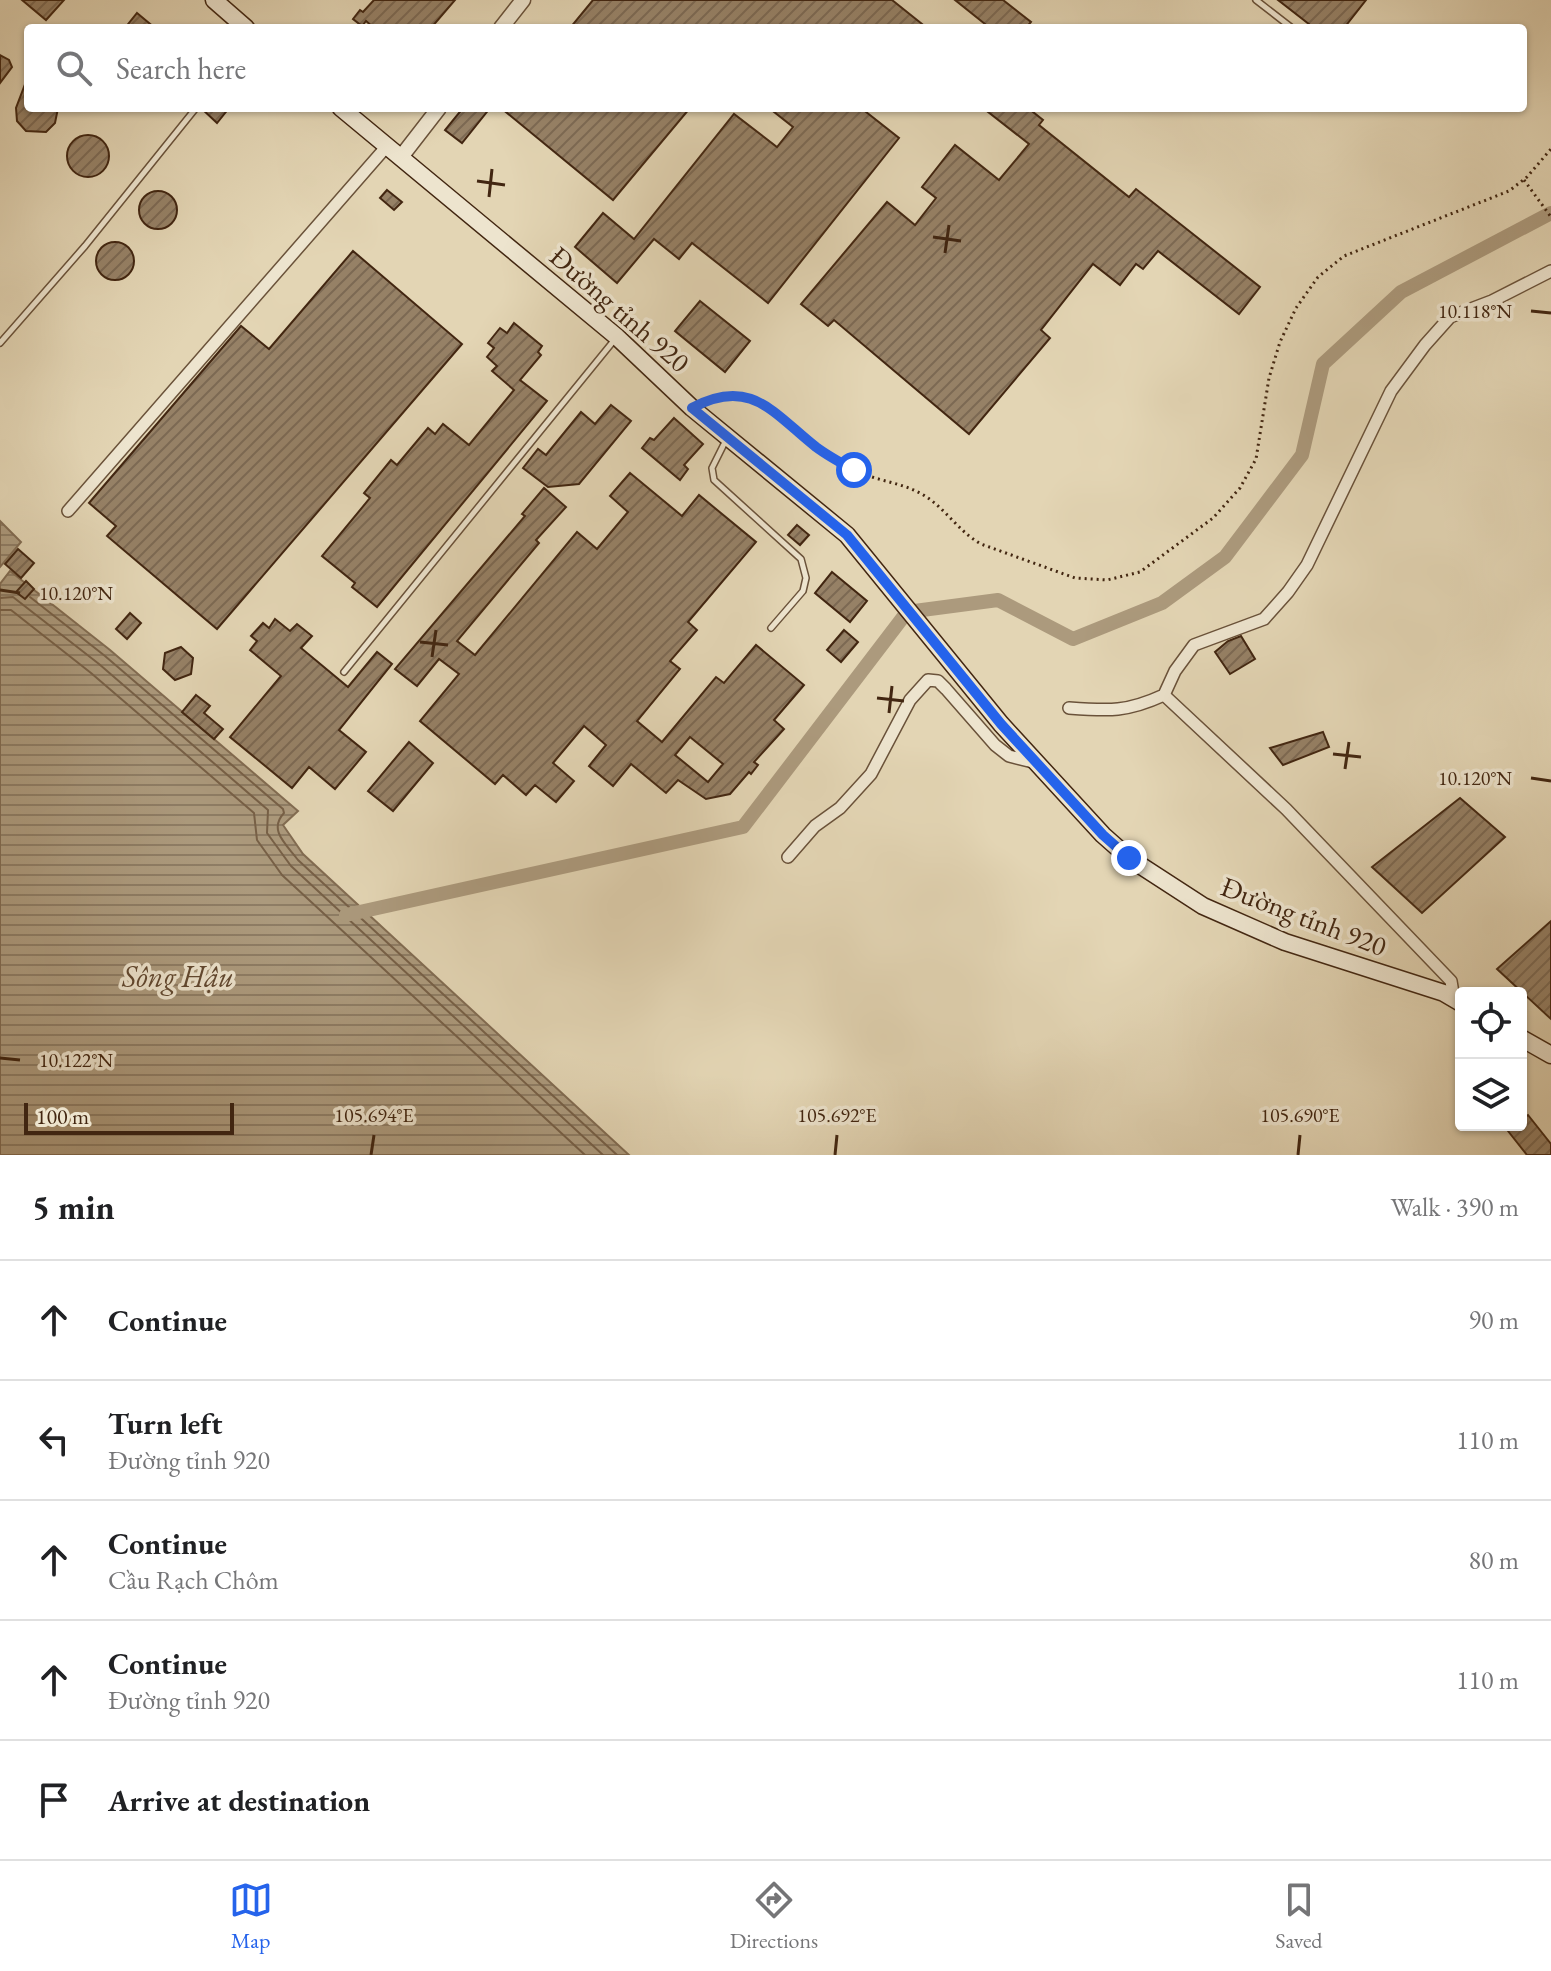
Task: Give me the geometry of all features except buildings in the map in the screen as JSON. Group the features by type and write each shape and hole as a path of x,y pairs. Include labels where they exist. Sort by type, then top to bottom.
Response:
{"main road":[{"path":"214,0 241,24"},
{"name":"Đường tỉnh 920","path":"346,112 617,337 692,408 847,535 1038,764 1103,835 1153,875 1203,906 1285,942 1444,993 1455,999"},
{"path":"1527,1041 1551,1055"}],"street":[{"path":"504,24 523,0"},
{"path":"401,157 436,112"},
{"path":"68,511 387,146"},
{"path":"1069,708 1137,708 1164,695 1175,671 1194,645 1264,619 1307,565 1391,391 1433,335 1450,317 1492,301 1551,271"},
{"path":"788,857 815,826 840,808 871,774 910,700 928,680 938,681 995,745 1009,756 1038,764"},
{"path":"1164,695 1286,809 1451,981 1455,992"}],"lane":[{"path":"1256,0 1287,24"},
{"path":"0,343 85,246 193,112"},
{"path":"344,672 617,337"},
{"path":"728,437 712,468 714,480 801,559 806,578 803,591 771,628"}],"path":[{"path":"692,408 724,395 763,403 778,412 817,447 845,465 869,477 909,487 922,494 981,544 1075,578 1124,577 1140,572 1213,518 1248,475 1259,447 1274,360 1287,325 1318,277 1344,256 1509,191 1524,180 1551,149"},
{"path":"1524,180 1551,217"}],"water":[{"path":"0,521 21,542 0,567"},
{"name":"Sông Hậu","path":"10,571 110,650 298,811 283,825 303,854 629,1155 0,1155 0,584"}],"waterway":[{"path":"346,915 743,827 907,612 998,600 1073,639 1162,603 1225,557 1302,455 1323,364 1401,292 1551,213"}],"route":[{"path":"854,470 817,447 778,412 763,403 724,395 692,408 847,535 1001,724 1103,835 1129,858"}]}
